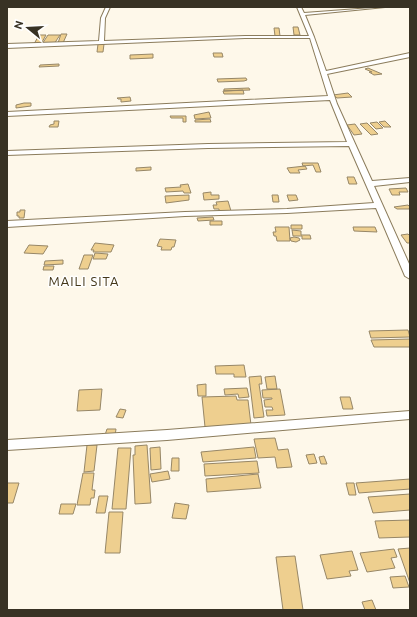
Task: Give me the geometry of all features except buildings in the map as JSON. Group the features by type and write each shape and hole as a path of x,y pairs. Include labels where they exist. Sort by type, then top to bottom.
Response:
{"street":[{"path":"101,43 103,18 108,7"},
{"path":"299,7 312,37 332,98 410,276"},
{"path":"302,14 383,7"},
{"path":"7,46 245,37 312,37"},
{"path":"324,73 410,55"},
{"path":"7,114 332,98"},
{"path":"7,153 110,149 352,144"},
{"path":"369,184 410,180"},
{"path":"7,224 185,214 287,211 378,205"},
{"path":"7,445 167,435 410,414"}],"district":[{"name":"MAILI SITA","path":"84,281"}]}
